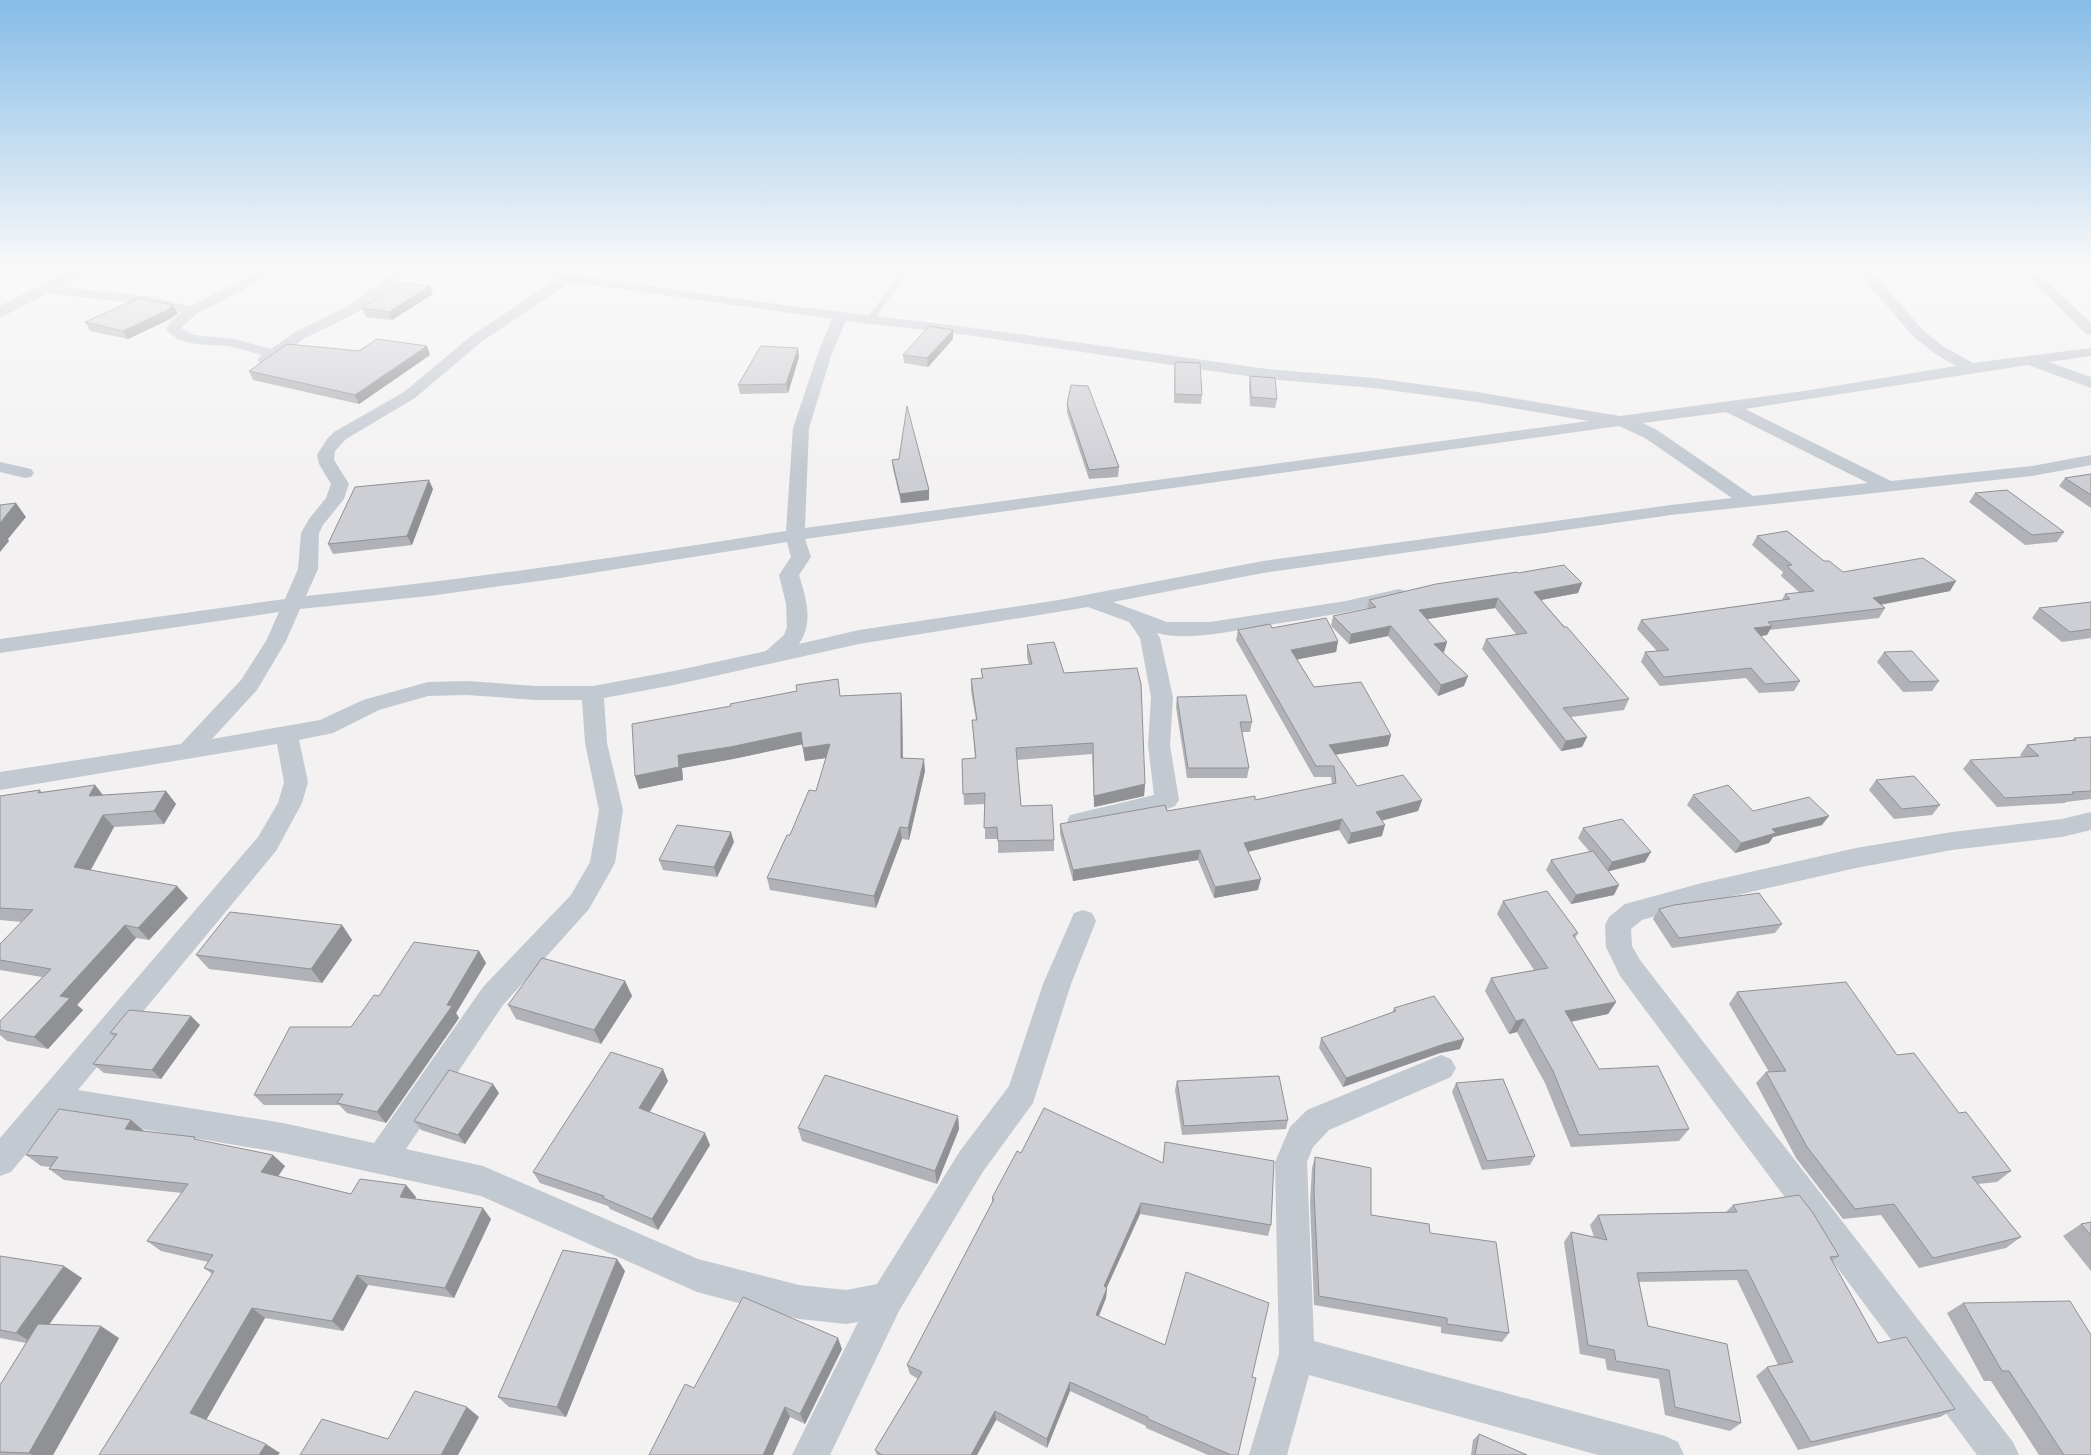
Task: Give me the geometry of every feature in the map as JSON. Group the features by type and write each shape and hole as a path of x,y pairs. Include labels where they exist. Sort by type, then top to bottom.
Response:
{"street":[{"path":"183,336 217,342 232,342 269,357 300,336"},
{"path":"188,751 249,685 276,641 308,570 310,533 315,522 335,499 340,484 335,474 327,466 325,458 328,450 338,438 356,425 399,402 481,336"},
{"path":"773,656 795,634 798,626 789,575 801,557 795,535 801,428 824,353 832,336"},
{"path":"1002,336 1267,374 1374,383 1477,396 1619,421 1636,426 1651,434 1750,502"},
{"path":"1922,336 1939,350 1971,368"},
{"path":"0,646 292,604 447,588 795,535 1804,396 1971,368 2091,352"},
{"path":"2027,360 2065,372 2091,383"},
{"path":"1727,406 1889,487"},
{"path":"0,781 325,727 371,706 428,689 467,688 536,693 593,693 674,678 860,637 1090,600 1263,568 1671,510 2032,471 2091,460"},
{"path":"0,467 25,473"},
{"path":"1090,600 1165,629 1210,628 1346,607 1419,590"},
{"path":"1079,821 1150,807 1167,800 1159,745 1162,698 1150,638 1137,619"},
{"path":"381,1159 493,996 580,902 602,863 611,810 596,743 593,693"},
{"path":"0,1161 267,844 290,803 296,782 286,735"},
{"path":"2000,1455 1630,968 1619,948 1618,925 1634,912 1702,893 1856,858 1952,841 2062,828 2091,821"},
{"path":"811,1455 887,1300 970,1162 1022,1093 1057,984 1083,921"},
{"path":"1268,1455 1297,1354 1291,1162 1301,1137 1318,1120 1441,1068"},
{"path":"51,1100 282,1138 483,1181 697,1275 798,1302 846,1307 887,1300"},
{"path":"1297,1354 1587,1432 1665,1455"}],"building":[{"path":"920,336 948,336 927,358 903,355"},
{"path":"377,339 427,346 355,395 249,371 287,344 359,351"},
{"path":"761,346 798,348 786,384 738,385"},
{"path":"1175,362 1200,363 1202,395 1175,394"},
{"path":"1250,376 1275,378 1277,399 1251,397"},
{"path":"1071,385 1088,386 1119,467 1089,470 1067,404"},
{"path":"907,406 929,490 900,494 892,460 899,459"},
{"path":"2091,474 2091,495 2065,478"},
{"path":"429,480 407,536 328,544 355,487"},
{"path":"2007,490 2064,532 2032,535 1975,493"},
{"path":"16,503 0,523 0,505"},
{"path":"1787,531 1824,561 1829,561 1843,572 1923,558 1956,581 1873,598 1885,608 1768,622 1772,626 1754,628 1800,681 1765,684 1751,668 1664,677 1645,652 1669,650 1641,620 1790,599 1785,594 1814,591 1787,566 1792,565 1757,536"},
{"path":"1564,565 1582,583 1534,592 1629,699 1563,708 1587,737 1566,741 1486,639 1527,633 1498,598 1419,610 1447,642 1434,644 1468,676 1441,685 1391,626 1351,634 1333,616 1376,607 1369,600 1436,584"},
{"path":"2091,602 2091,629 2070,632 2039,608"},
{"path":"1326,618 1338,641 1291,650 1314,687 1361,682 1391,735 1329,745 1357,786 1403,775 1422,800 1376,812 1385,825 1351,833 1342,819 1244,843 1261,879 1215,887 1200,850 1073,870 1060,824 1165,805 1167,811 1255,796 1255,800 1336,783 1334,766 1316,766 1238,630 1270,624 1272,628"},
{"path":"1054,642 1064,673 1137,668 1141,684 1145,784 1094,796 1093,743 1016,748 1021,806 1052,805 1054,840 998,841 997,827 984,828 985,793 963,794 962,759 976,758 972,720 977,720 971,679 983,678 981,669 1032,664 1027,645"},
{"path":"1912,651 1939,681 1910,682 1884,652"},
{"path":"838,679 840,696 901,693 901,758 924,759 908,828 900,827 874,896 767,878 787,835 790,835 809,790 816,791 830,744 803,748 801,732 730,747 678,755 679,767 635,776 632,724 731,706 730,704 797,691 796,685"},
{"path":"1246,695 1252,722 1240,722 1249,768 1188,768 1177,697"},
{"path":"2091,737 2091,791 2072,792 2074,794 2005,798 1970,760 2039,756 2027,745"},
{"path":"1914,776 1940,805 1902,809 1876,780"},
{"path":"95,785 89,796 166,791 154,811 103,815 74,867 177,886 138,928 125,925 60,996 70,998 34,1037 0,1030 0,1021 51,969 0,960 0,944 33,910 0,908 0,796"},
{"path":"1728,785 1753,811 1809,797 1829,816 1772,829 1776,833 1741,843 1693,795"},
{"path":"1622,819 1651,852 1612,862 1583,828"},
{"path":"677,825 731,832 714,867 659,860"},
{"path":"1593,851 1619,885 1576,895 1551,860"},
{"path":"1547,891 1578,933 1573,935 1616,1002 1565,1011 1599,1069 1658,1066 1689,1129 1579,1135 1553,1071 1524,1019 1516,1021 1491,978 1548,968 1503,901"},
{"path":"1759,893 1782,924 1679,938 1659,909 1674,905"},
{"path":"230,912 342,925 311,969 196,955"},
{"path":"414,942 479,951 447,1005 452,1006 377,1112 337,1103 343,1094 254,1095 290,1027 351,1027 374,995 379,996"},
{"path":"542,958 625,981 594,1030 508,1005"},
{"path":"1846,982 1897,1055 1914,1053 1959,1113 1966,1112 2011,1171 1972,1177 2021,1237 1933,1258 1894,1204 1855,1209 1807,1147 1766,1072 1786,1071 1737,992"},
{"path":"1434,996 1464,1039 1444,1044 1346,1078 1321,1038 1396,1011 1394,1008"},
{"path":"129,1010 191,1016 152,1070 93,1064 117,1034 110,1033"},
{"path":"611,1052 663,1069 639,1108 705,1133 652,1219 603,1198 604,1196 533,1172"},
{"path":"449,1070 493,1084 458,1135 414,1121"},
{"path":"825,1075 958,1116 935,1171 798,1128"},
{"path":"1279,1076 1288,1120 1184,1126 1177,1081"},
{"path":"1503,1079 1535,1156 1487,1161 1456,1083"},
{"path":"1044,1108 1163,1163 1165,1142 1274,1161 1271,1225 1141,1203 1104,1286 1107,1288 1096,1315 1165,1345 1186,1272 1269,1303 1252,1377 1256,1378 1238,1455 1231,1455 1148,1419 1148,1417 1070,1382 1047,1439 995,1411 971,1455 882,1455 875,1450 922,1372 907,1365 1017,1151 1021,1153"},
{"path":"59,1109 131,1120 125,1129 195,1137 194,1139 273,1155 261,1172 351,1194 360,1179 406,1185 400,1197 483,1208 445,1288 357,1275 332,1321 252,1308 190,1413 266,1444 259,1455 99,1455 214,1271 204,1268 213,1255 147,1241 188,1184 49,1169 58,1157 26,1155"},
{"path":"1315,1157 1371,1168 1371,1215 1429,1224 1430,1233 1496,1242 1509,1333 1447,1324 1447,1318 1319,1296 1314,1192"},
{"path":"1799,1195 1813,1213 1839,1256 1830,1257 1878,1343 1906,1337 1955,1409 1811,1442 1767,1367 1793,1362 1747,1270 1637,1273 1648,1326 1727,1344 1741,1423 1675,1407 1669,1370 1616,1361 1614,1350 1588,1345 1571,1232 1607,1240 1598,1215 1737,1212 1733,1205"},
{"path":"2091,1222 2091,1235 2081,1224"},
{"path":"563,1250 617,1259 557,1407 498,1397"},
{"path":"0,1256 64,1266 16,1333 0,1330"},
{"path":"743,1297 838,1338 800,1414 785,1407 763,1455 649,1455 685,1384 694,1388"},
{"path":"2070,1301 2091,1335 2091,1455 2064,1455 2009,1371 2002,1371 1963,1303"},
{"path":"38,1324 101,1326 29,1453 0,1452 0,1385"},
{"path":"415,1391 467,1407 441,1455 300,1455 322,1419 388,1439"},
{"path":"1479,1434 1527,1455 1475,1455"}]}
